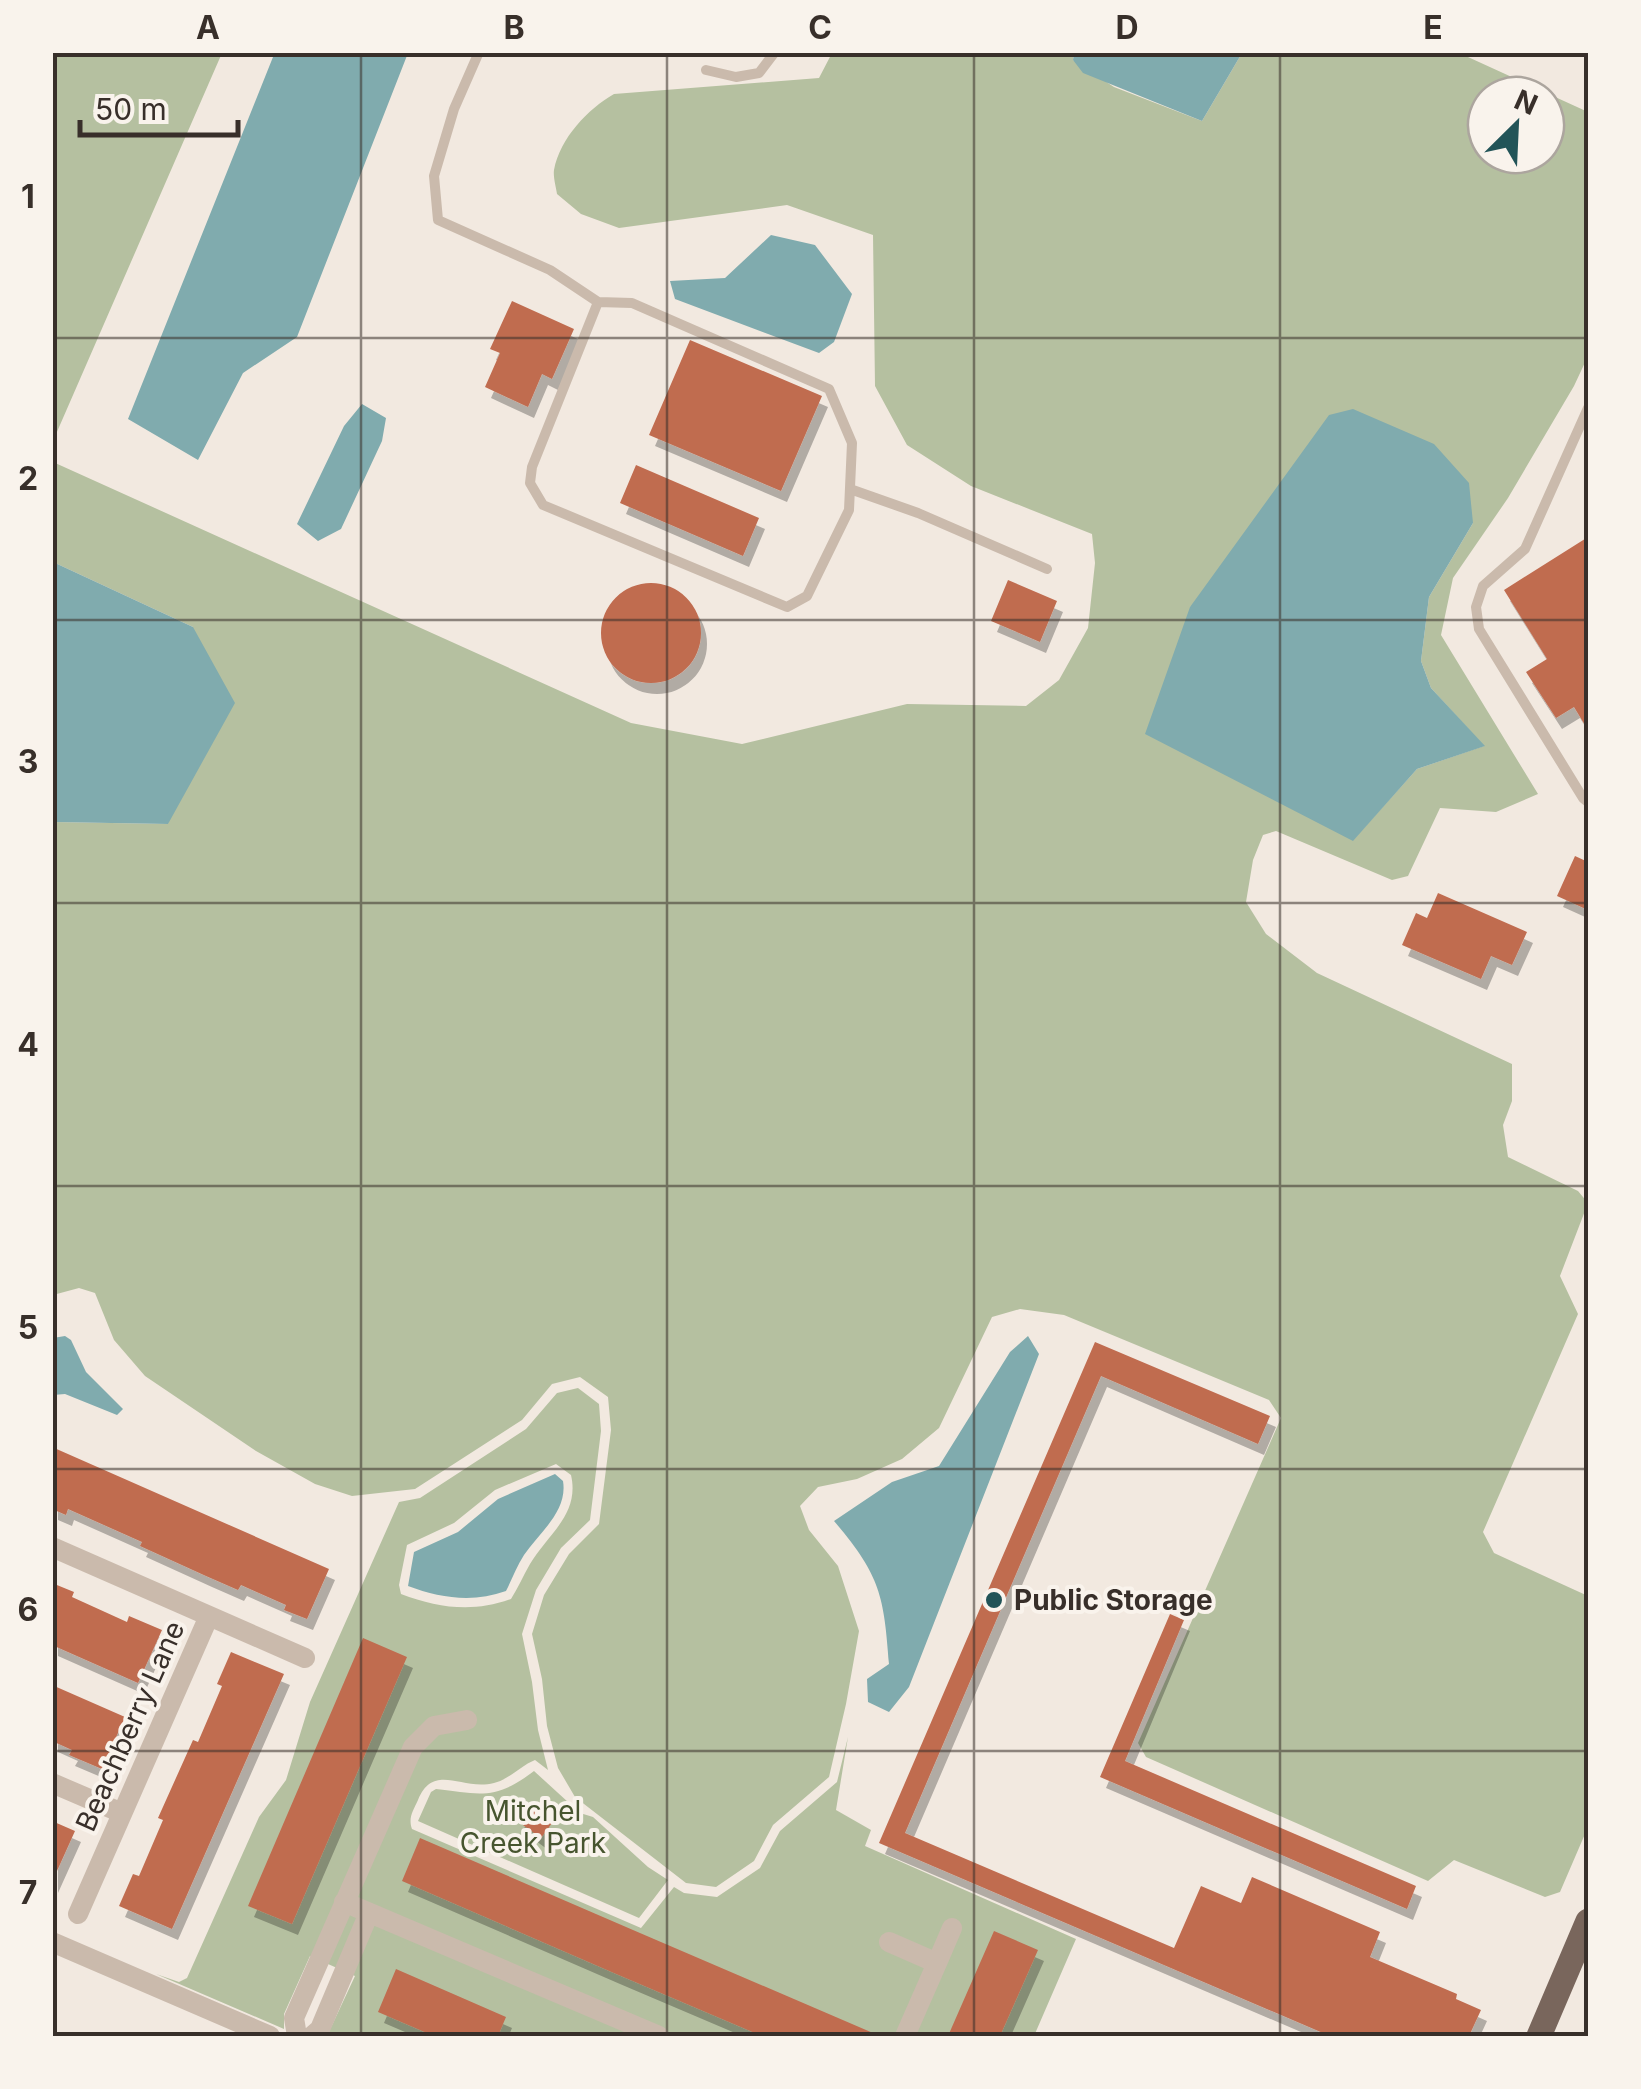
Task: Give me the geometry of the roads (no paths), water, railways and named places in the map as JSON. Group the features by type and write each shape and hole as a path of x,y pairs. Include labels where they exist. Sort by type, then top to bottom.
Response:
{"main road":[{"path":"1539,2036 1588,1921"}],"street":[{"path":"52,1546 305,1658"},
{"name":"Beachberry Lane","path":"78,1914 209,1616"},
{"path":"297,2036 294,2018 413,1747 434,1726 467,1720"},
{"path":"52,1783 122,1813"},
{"path":"344,1902 659,2036"},
{"path":"312,2036 320,2029 370,1913"},
{"path":"904,2036 952,1928"},
{"path":"52,1942 270,2036"},
{"path":"889,1942 936,1963"},
{"path":"314,1971 340,1982"}],"lane":[{"path":"479,52 454,110 434,176 438,220 550,270 598,302 632,302 829,390 852,444 849,510 807,596 787,607 543,506 530,483 532,467 598,302"},
{"path":"706,70 736,77 759,73 775,52"},
{"path":"1588,408 1525,549 1483,586 1476,607 1479,628 1588,802"},
{"path":"850,489 918,513 1047,568"}],"water":[{"path":"275,52 408,53 297,337 243,373 198,460 128,419"},
{"path":"1074,52 1242,53 1202,121 1083,73 1073,60"},
{"path":"771,235 815,245 852,294 834,342 819,353 675,299 670,281 725,278"},
{"path":"362,404 386,418 382,441 341,529 318,541 297,524 344,426"},
{"path":"1353,409 1434,444 1469,483 1473,523 1429,597 1421,661 1431,688 1485,746 1417,769 1353,841 1145,734 1190,607 1329,415"},
{"path":"53,562 193,627 235,703 168,824 53,822"},
{"path":"65,1336 71,1340 86,1372 123,1409 117,1415 65,1394 53,1395 53,1338"},
{"path":"1028,1336 1039,1354 909,1687 889,1712 868,1702 867,1679 889,1664 882,1603 861,1556 834,1521 892,1482 939,1466 1010,1352"},
{"path":"555,1474 563,1481 557,1512 524,1555 506,1591 457,1598 408,1586 414,1552 458,1532 498,1499"}],"place":[{"name":"Public Storage","path":"994,1600"}],"park label":[{"name":"Mitchel Creek Park","path":"533,1827"}]}
